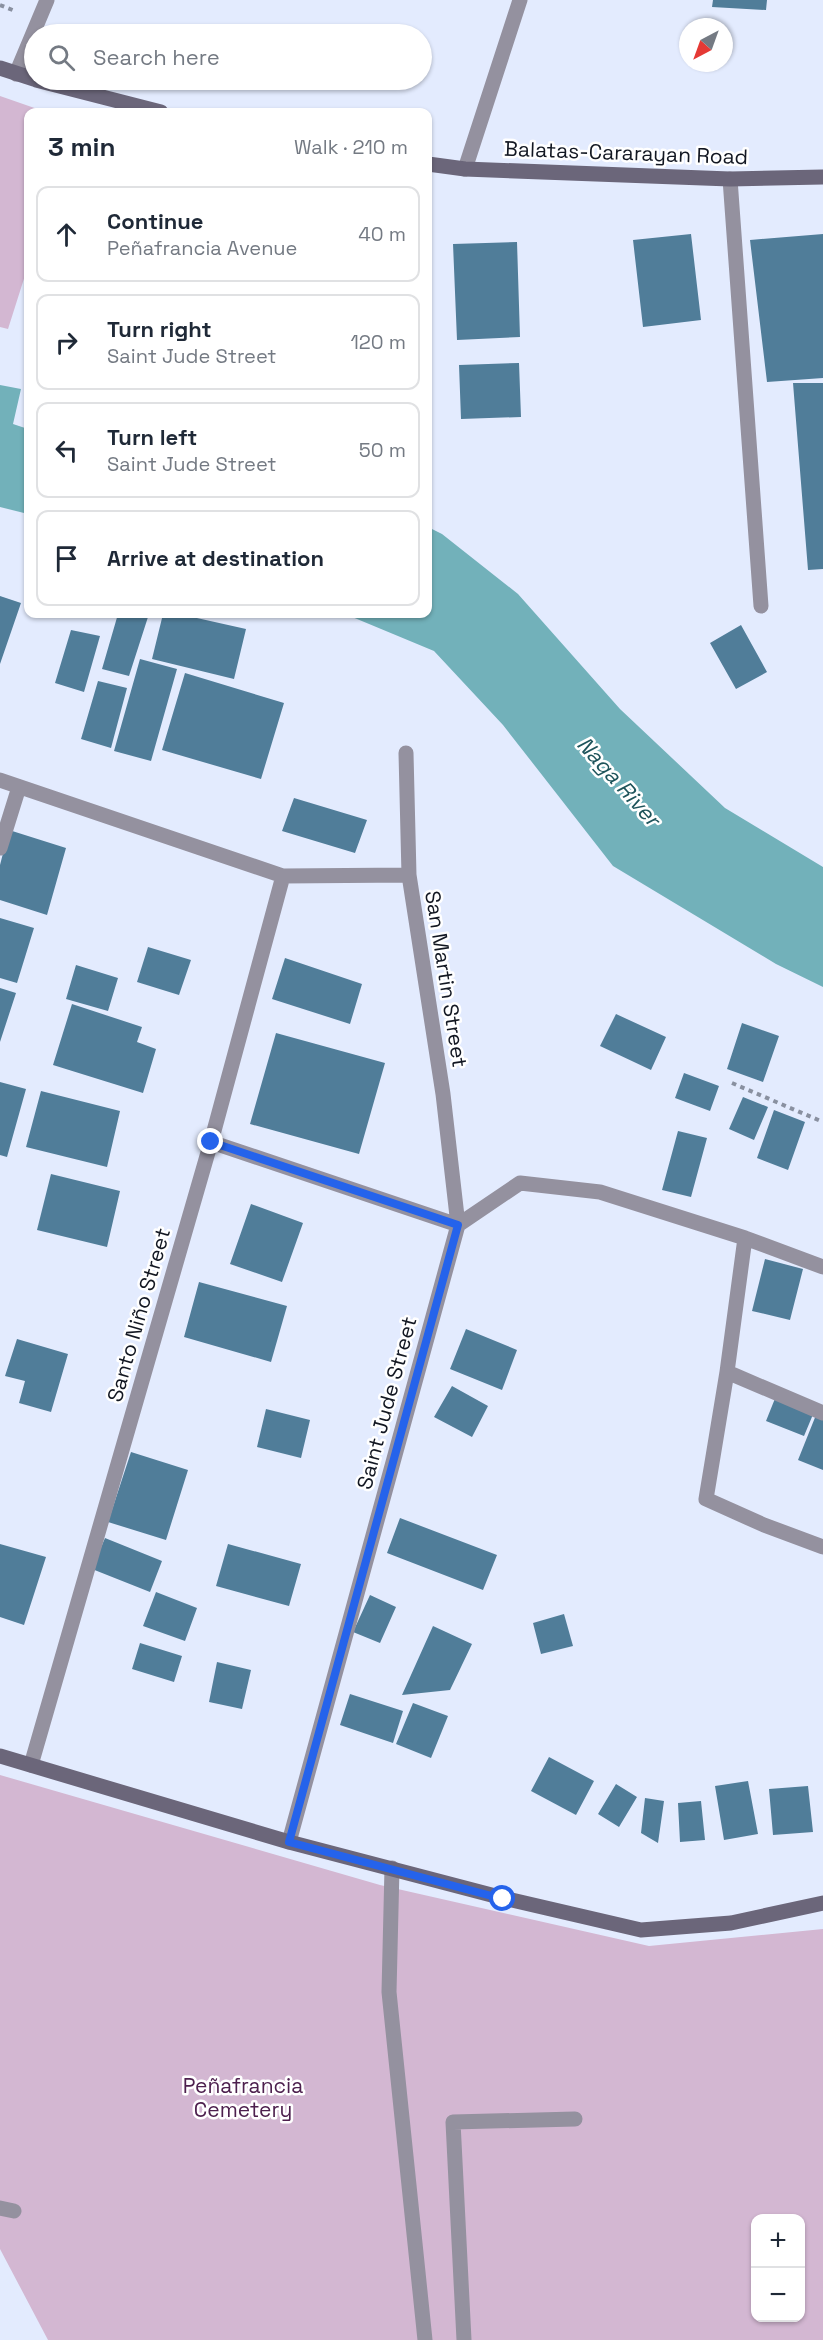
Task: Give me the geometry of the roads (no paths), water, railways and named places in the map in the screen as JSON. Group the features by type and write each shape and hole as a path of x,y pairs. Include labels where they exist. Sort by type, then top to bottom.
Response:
{"main road":[{"path":"0,68 24,76"},
{"path":"77,90 146,108"},
{"name":"Balatas-Cararayan Road","path":"432,165 465,170 730,178 823,177"},
{"path":"0,1756 289,1842 503,1899 641,1930 731,1923 823,1904"}],"street":[{"path":"37,24 47,0"},
{"path":"465,170 520,0"},
{"path":"16,74 24,55"},
{"path":"730,178 761,606"},
{"path":"406,753 409,875"},
{"name":"San Martin Street","path":"0,780 283,876 409,875 443,1094 458,1225"},
{"path":"0,848 19,787"},
{"name":"Santo Niño Street","path":"31,1765 211,1142 283,876"},
{"path":"211,1142 458,1225 520,1183 600,1192 745,1238 823,1267"},
{"name":"Saint Jude Street","path":"289,1842 458,1225"},
{"path":"745,1238 727,1372 706,1499 764,1526 823,1547"},
{"path":"727,1372 823,1413"},
{"path":"392,1868 389,1992 425,2340"},
{"path":"464,2340 453,2122 575,2119"}],"water":[{"path":"0,385 21,389 13,424 24,428 24,513 0,507"},
{"name":"Naga River","path":"432,529 442,534 518,594 620,709 725,808 823,867 823,987 776,964 613,866 503,725 434,651 355,618 432,618"}],"park label":[{"name":"Peñafrancia Cemetery","path":"243,2098"}]}
